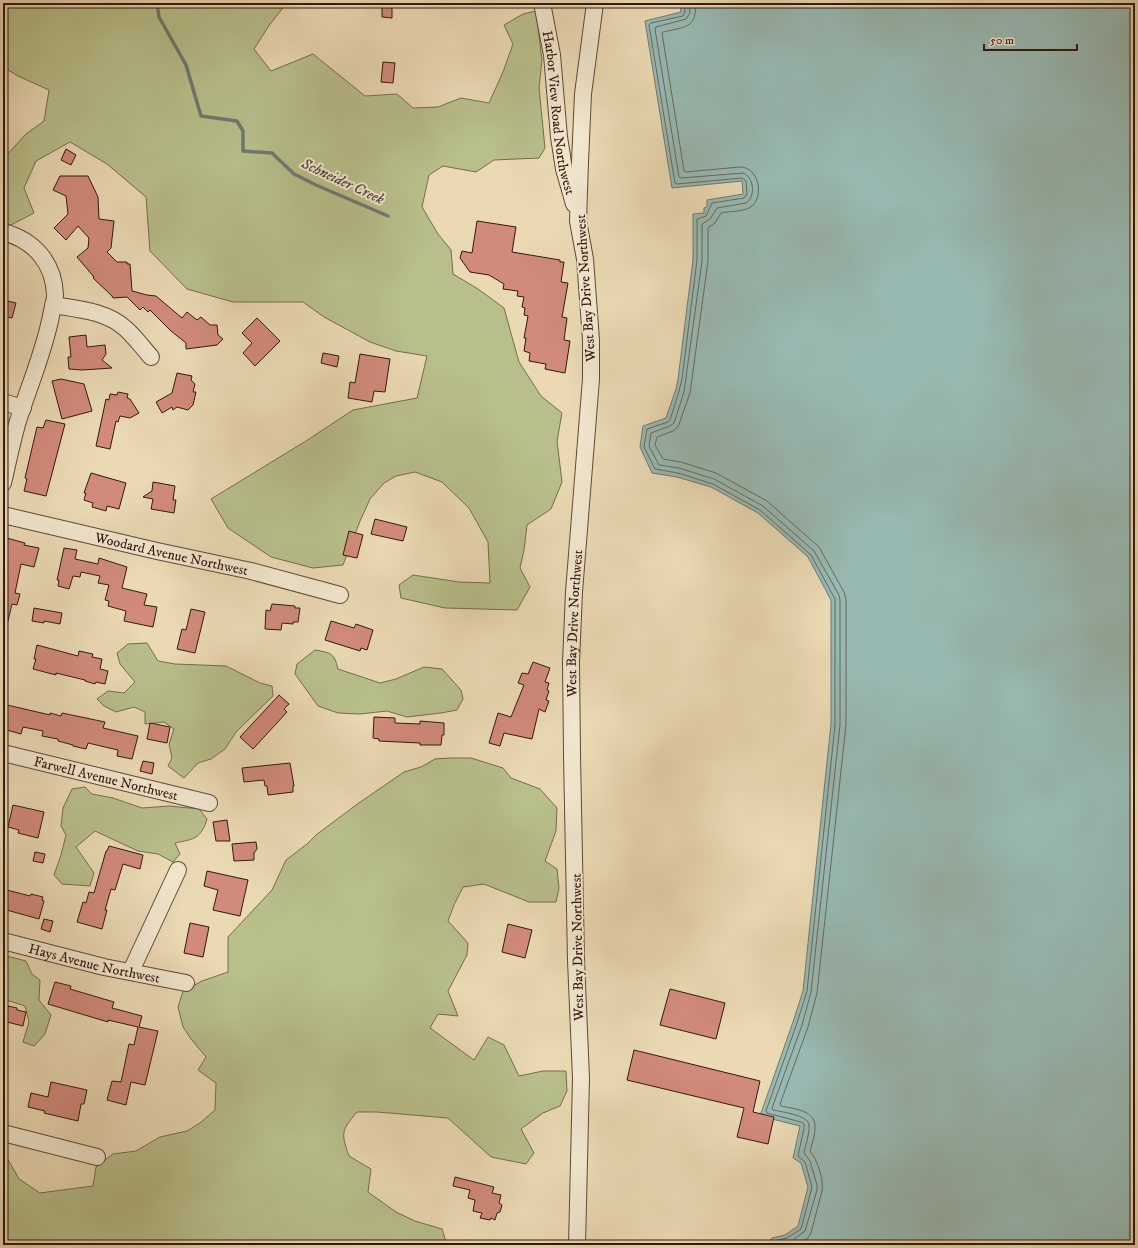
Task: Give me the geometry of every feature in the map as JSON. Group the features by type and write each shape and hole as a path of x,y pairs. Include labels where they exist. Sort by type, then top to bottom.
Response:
{"street":[{"name":"Harbor View Road Northwest","path":"542,3 552,55 559,137 564,169 578,221"},
{"name":"West Bay Drive Northwest","path":"577,1245 581,1078 576,960 571,662 574,592 591,379 591,340 585,259 578,221 583,94 595,3"},
{"path":"3,232 21,239 35,249 49,267 55,297 49,327 18,421 3,483"},
{"path":"53,306 83,309 112,319 125,328 151,357"},
{"path":"3,402 23,408"},
{"name":"Woodard Avenue Northwest","path":"3,515 155,551 251,571 340,595"},
{"name":"Farwell Avenue Northwest","path":"3,753 209,803"},
{"path":"131,971 178,870"},
{"name":"Hays Avenue Northwest","path":"3,941 104,967 131,971 186,983"},
{"path":"3,1133 97,1157"}],"green space":[{"path":"3,3 287,3 270,24 254,49 271,71 313,54 365,96 397,94 413,108 438,107 461,98 489,103 503,72 513,44 504,25 523,14 536,11 542,60 539,88 545,148 539,158 494,160 476,172 443,166 429,175 422,207 438,234 451,250 453,274 478,289 504,308 519,362 541,396 562,413 557,441 562,482 551,509 527,525 520,568 530,587 517,610 445,608 401,598 399,585 413,575 459,582 490,583 488,542 469,508 442,482 415,472 396,476 384,483 370,499 343,565 313,568 271,557 228,528 211,499 306,441 353,410 417,398 427,356 396,351 370,342 324,317 303,302 233,302 187,289 150,251 146,197 107,164 70,142 36,161 24,188 34,213 11,225 3,222 4,158 26,134 44,121 49,90 18,76 3,67"},
{"path":"147,643 158,661 175,664 226,666 260,683 272,686 273,696 236,732 225,749 211,759 198,763 184,778 168,766 172,758 169,744 174,729 164,722 145,724 145,712 134,707 116,712 104,706 97,699 108,691 124,693 135,682 120,664 117,653 128,644"},
{"path":"315,650 329,653 335,660 338,669 380,683 396,679 424,667 442,669 461,690 463,699 457,710 407,717 387,711 360,714 338,713 318,706 295,674 297,664"},
{"path":"471,758 503,768 511,778 540,789 557,808 556,831 545,861 557,869 559,888 556,902 529,902 484,884 463,887 448,921 468,943 467,955 448,991 458,1016 438,1014 430,1028 474,1060 488,1037 504,1045 519,1076 543,1071 566,1071 567,1091 560,1106 543,1113 521,1129 534,1153 526,1164 491,1157 448,1118 377,1112 357,1112 345,1128 344,1137 349,1156 371,1169 368,1192 396,1212 415,1221 442,1229 447,1245 3,1245 3,1156 6,1156 19,1179 40,1193 93,1186 96,1167 113,1154 136,1151 160,1137 187,1131 200,1123 215,1110 216,1083 198,1070 206,1057 183,1027 178,1007 183,991 202,981 228,972 228,937 272,890 286,860 356,805 404,772 421,767 435,759"},
{"path":"85,787 92,794 113,798 142,808 169,806 199,809 207,819 205,826 196,837 175,843 180,854 173,862 158,854 138,851 95,831 76,847 94,873 90,886 62,884 54,875 66,835 61,826 63,808 72,789"},
{"path":"3,955 26,961 32,974 40,980 39,1000 51,1015 45,1034 34,1046 23,1042 29,1022 25,1006 3,999"}],"water":[{"path":"680,3 1135,3 1135,1245 765,1245 772,1238 785,1235 798,1226 808,1187 801,1163 793,1158 800,1126 760,1116 803,991 831,724 831,600 808,557 758,513 711,487 677,477 652,473 640,447 643,426 666,418 676,389 693,260 693,214 704,213 704,208 707,207 707,200 743,194 742,181 672,188 645,21 681,12"}],"building":[{"path":"382,6 392,6 392,18 382,17"},
{"path":"383,62 395,63 393,83 381,82"},
{"path":"66,149 76,155 71,165 61,160"},
{"path":"60,176 88,176 98,197 99,219 114,221 111,248 107,252 117,262 127,262 127,264 130,264 132,291 156,296 182,318 187,312 197,320 201,317 210,325 217,325 218,335 223,339 217,345 186,349 186,343 171,331 150,310 148,312 143,307 140,310 127,297 113,298 93,278 94,277 77,257 88,248 89,238 78,226 66,240 54,228 68,214 66,196 53,190"},
{"path":"477,221 516,227 512,252 560,260 560,262 564,262 561,282 568,283 562,317 567,318 564,340 570,341 565,373 545,369 546,364 529,361 530,353 524,351 526,338 524,338 528,316 524,315 525,308 522,307 524,297 517,296 518,291 503,289 504,284 489,275 470,272 460,258 462,251 472,253"},
{"path":"3,300 16,303 12,318 3,316"},
{"path":"257,318 280,341 255,366 243,353 252,343 242,333"},
{"path":"86,335 87,347 105,345 106,354 102,360 112,368 82,370 69,369 68,357 71,357 69,337"},
{"path":"323,353 339,356 337,367 321,363"},
{"path":"360,354 390,359 385,392 374,391 372,402 348,398 350,382 355,383"},
{"path":"177,373 192,376 191,380 195,384 193,392 196,392 193,405 188,410 177,407 173,410 172,407 162,413 156,402 172,393"},
{"path":"61,379 84,384 92,411 62,419 52,381"},
{"path":"118,392 128,394 127,398 130,399 139,413 130,418 120,416 118,422 116,421 110,449 96,446 106,399 109,400 110,394 117,395"},
{"path":"46,420 65,424 46,496 24,491 27,479 25,478 37,427 43,428"},
{"path":"91,473 126,483 119,509 107,506 106,511 92,507 93,503 84,500 86,493 84,493"},
{"path":"153,482 175,486 173,500 176,500 174,513 151,509 153,499 143,497 152,491"},
{"path":"375,519 407,527 403,541 371,534"},
{"path":"349,531 363,535 357,558 343,555"},
{"path":"3,537 25,543 24,545 39,548 34,567 21,564 15,593 20,594 17,605 12,604 7,625 3,625 3,576 7,561 3,560"},
{"path":"64,548 77,550 75,559 98,564 99,558 127,567 122,588 147,594 144,605 157,607 153,627 124,621 126,611 108,606 109,601 105,600 109,585 98,583 100,576 81,572 80,577 73,576 69,589 58,586 59,580 57,580"},
{"path":"272,604 295,606 295,608 300,608 298,622 293,622 293,624 282,623 281,630 265,629 266,610 270,611"},
{"path":"34,608 62,613 60,624 44,621 44,623 32,621"},
{"path":"191,609 205,612 195,653 177,649 182,629 186,630"},
{"path":"331,621 354,628 356,624 373,630 367,650 361,648 360,651 325,640"},
{"path":"37,645 78,656 79,651 93,654 92,657 102,659 100,669 108,671 105,684 96,682 95,684 85,680 33,669 36,659 34,659"},
{"path":"533,662 550,668 545,682 549,683 547,690 549,691 546,700 549,701 545,712 539,709 532,739 504,733 500,746 489,743 498,713 511,717 524,685 518,683 522,673 528,674"},
{"path":"279,695 289,704 284,709 287,712 253,749 240,737"},
{"path":"3,704 50,715 50,713 61,716 62,713 105,722 103,728 138,736 132,759 117,756 118,750 88,743 86,749 73,746 58,741 58,739 42,736 43,731 23,727 21,734 3,729"},
{"path":"374,717 395,718 395,723 420,724 420,721 444,723 444,735 442,735 441,745 420,745 420,743 379,741 379,739 373,738"},
{"path":"150,723 170,727 167,743 147,739"},
{"path":"143,761 154,763 152,774 140,771"},
{"path":"290,763 294,786 293,792 268,795 267,786 265,786 264,780 244,782 242,768"},
{"path":"13,805 44,812 38,838 18,833 19,830 8,827"},
{"path":"227,820 230,841 216,841 213,822"},
{"path":"256,842 257,849 254,853 254,860 234,861 232,844"},
{"path":"109,846 143,855 140,869 123,864 115,890 111,889 105,910 107,910 102,929 77,922 83,902 86,903 89,892 94,893 106,851"},
{"path":"35,852 45,854 43,863 33,861"},
{"path":"207,871 248,880 240,916 213,910 218,890 204,886"},
{"path":"7,890 30,896 31,894 43,897 42,900 44,901 39,919 3,909"},
{"path":"44,919 53,921 50,932 41,929"},
{"path":"190,923 209,927 203,957 184,953"},
{"path":"508,924 532,930 525,958 502,952"},
{"path":"55,982 71,986 70,989 114,1002 112,1008 142,1016 139,1027 158,1031 145,1085 131,1082 126,1105 107,1100 112,1081 121,1082 129,1044 134,1045 138,1027 108,1020 108,1022 48,1004"},
{"path":"670,989 725,1003 716,1039 660,1025"},
{"path":"8,1006 26,1012 23,1026 3,1021 3,1007 8,1008"},
{"path":"634,1050 760,1081 753,1112 774,1117 768,1144 737,1137 744,1108 627,1080"},
{"path":"51,1082 87,1090 84,1104 81,1104 78,1121 44,1113 45,1111 28,1107 31,1093 48,1097"},
{"path":"455,1177 494,1187 492,1193 501,1195 499,1203 502,1205 495,1220 491,1218 490,1220 480,1218 482,1213 473,1211 475,1200 468,1198 470,1190 453,1186"}],"waterway":[{"name":"Schneider Creek","path":"157,3 159,17 186,65 201,116 237,121 243,131 243,151 272,153 294,174 388,216"}]}
